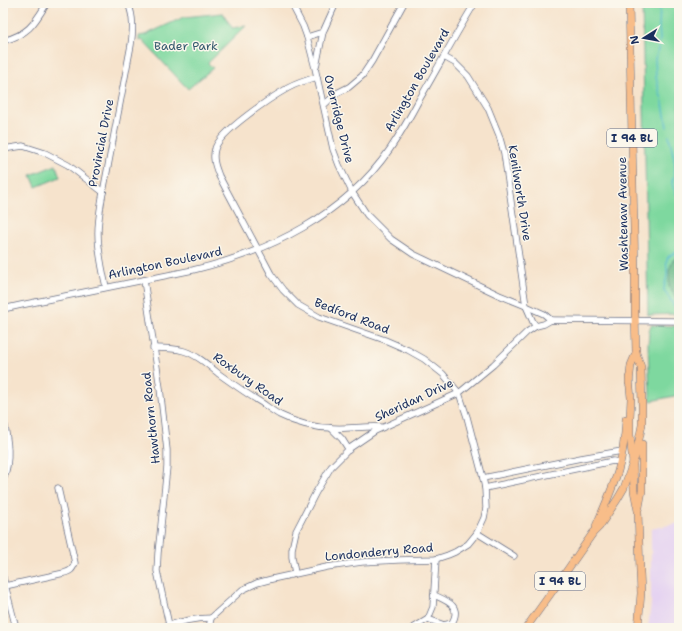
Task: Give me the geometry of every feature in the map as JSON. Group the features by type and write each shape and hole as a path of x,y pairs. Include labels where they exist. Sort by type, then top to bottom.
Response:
{"main road":[{"name":"Washtenaw Avenue","path":"526,628 617,500 624,488 639,445 642,424 642,400 640,367 636,353 629,3"},
{"name":"Washtenaw Avenue","path":"593,533 618,471 625,437 629,378 631,365 636,353"},
{"path":"629,378 631,398 630,435 634,491 638,511 641,593 638,628"},
{"path":"638,511 642,491 642,424"}],"street":[{"path":"3,41 16,37 32,26 47,3"},
{"name":"Provincial Drive","path":"106,287 98,234 99,216 132,45 133,24 128,3"},
{"name":"Overridge Drive","path":"291,3 307,37 333,149 352,192 366,215 390,239 413,254 499,295 544,314 551,320"},
{"path":"315,68 324,32 336,3"},
{"path":"324,105 337,93 350,87 362,76 404,3"},
{"name":"Arlington Boulevard","path":"3,309 217,264 274,243 303,228 323,215 352,192 366,178 389,150 404,127 475,3"},
{"path":"307,37 324,32"},
{"name":"Kenilworth Drive","path":"444,57 455,63 468,76 488,108 499,135 504,153 526,306 536,326"},
{"name":"Bedford Road","path":"317,77 289,87 238,122 220,139 215,148 214,159 219,176 271,274 283,290 298,305 319,317 386,340 408,350 424,359 443,374 458,392 467,417 483,478"},
{"path":"3,149 23,146 45,153 68,165 103,192"},
{"name":"Hawthorn Road","path":"144,280 160,388 167,450 158,553 158,571 169,625"},
{"name":"Sheridan Drive","path":"295,573 292,549 296,532 316,492 331,467 349,450 375,431 458,392 493,365 526,332 551,320 679,321"},
{"name":"Roxbury Road","path":"153,348 173,349 192,354 240,389 279,414 293,420 308,425 331,428 382,427"},
{"path":"3,416 8,445 8,456 6,474 3,480"},
{"path":"331,428 342,439 349,450"},
{"path":"483,478 622,451"},
{"path":"485,488 614,460 620,462"},
{"path":"565,461 567,470"},
{"name":"Londonderry Road","path":"211,618 242,590 264,581 327,566 362,562 436,559 455,552 468,544 477,533 484,518 486,508 483,478"},
{"path":"5,586 64,573 71,571 73,568 75,563 58,488"},
{"path":"477,533 514,556"},
{"path":"413,628 428,619 433,607 436,559"},
{"path":"3,576 16,628"},
{"path":"428,619 444,625 452,623 454,619 455,611 453,606 449,602 434,595"},
{"path":"162,628 199,618 211,618 209,628"}],"shaded area":[{"path":"679,523 679,628 648,628 651,603 651,529"}],"green space":[{"path":"642,3 679,3 679,314 648,315"},
{"name":"Bader Park","path":"223,13 232,28 246,26 208,63 213,68 188,89 142,40 139,41 139,36 145,35 184,17"},
{"path":"56,165 60,177 36,187 31,175"},
{"path":"679,256 679,303 669,287 669,270 673,260"},
{"path":"651,325 679,326 679,395 651,401 648,345"}],"waterway":[{"path":"660,3 660,39 655,58 656,77 662,98 667,127"},
{"path":"669,136 675,163 672,182 679,199"},
{"path":"677,310 664,290 664,286 667,276 667,259 670,255 679,251"}]}
